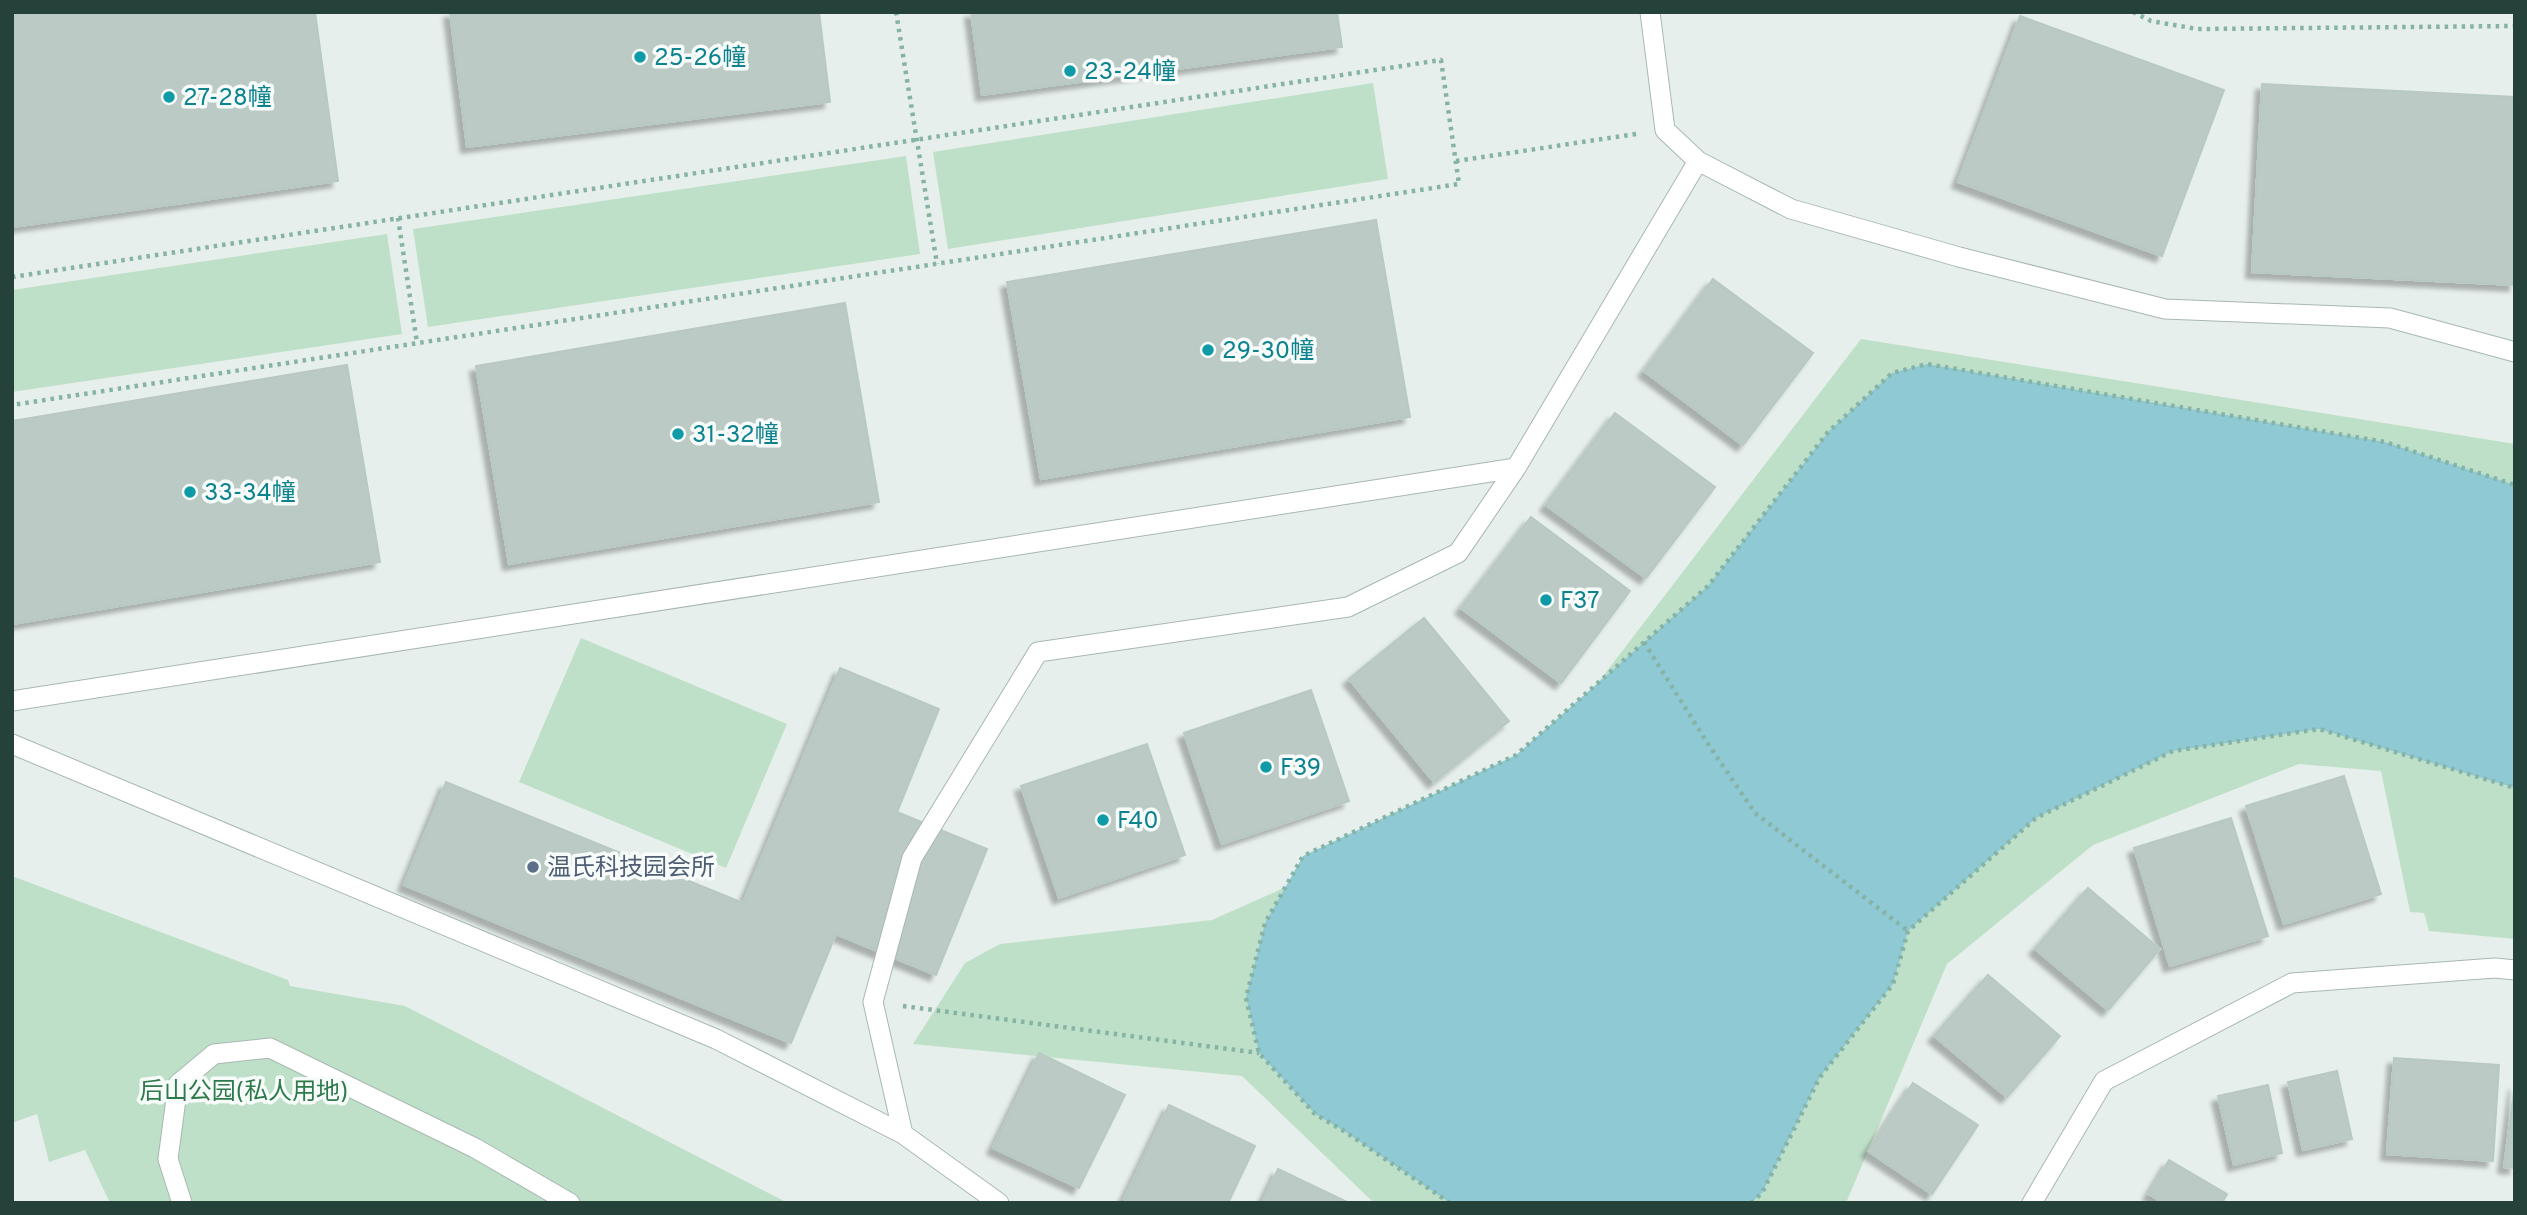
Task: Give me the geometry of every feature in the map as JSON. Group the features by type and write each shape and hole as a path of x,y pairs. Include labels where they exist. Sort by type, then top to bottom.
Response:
{"lane":[{"path":"1650,12 1665,130 1698,161 1791,209 1959,257 2165,309 2390,318 2515,352"},
{"path":"903,1134 873,1002 912,858 1038,652 1348,607 1458,553 1516,468 1698,161"},
{"path":"12,701 1516,468"},
{"path":"12,744 716,1039 903,1134 999,1203"},
{"path":"2032,1203 2104,1081 2292,983 2495,968 2515,970"},
{"path":"182,1203 168,1158 178,1084 214,1054 270,1048 475,1147 570,1203"}],"path":[{"path":"896,12 937,264"},
{"path":"2133,12 2151,21 2197,29 2515,26"},
{"path":"12,277 1441,60 1459,184 12,405"},
{"path":"1456,161 1665,130"},
{"path":"398,218 416,343"},
{"path":"1450,1203 1344,1130 1315,1114 1259,1053 1246,998 1265,923 1303,856 1516,755 1708,586 1828,432 1892,373 1927,364 2385,442 2515,485"},
{"path":"1644,642 1755,813 1908,931"},
{"path":"1751,1203 1762,1193 1820,1077 1893,984 1908,931 2036,818 2173,751 2319,729 2515,788"},
{"path":"873,1002 1259,1053"}],"green space":[{"path":"1373,83 1388,179 948,249 933,152"},
{"path":"906,156 920,254 428,327 413,229"},
{"path":"387,234 402,334 12,392 12,290"},
{"path":"1861,339 2515,444 2515,939 2429,931 2424,913 2410,912 2381,771 2299,764 2093,845 1947,964 1846,1203 1374,1203 1242,1076 913,1044 965,963 1000,944 1212,920 1522,782"},
{"path":"581,638 787,724 726,868 519,782"},
{"name":"后山公园(私人用地)","path":"12,876 288,980 290,986 405,1006 788,1203 110,1203 85,1150 49,1162 37,1114 12,1123"}],"water":[{"path":"1927,364 2385,442 2515,485 2515,788 2319,729 2173,751 2036,818 1908,931 1893,984 1820,1077 1762,1193 1751,1203 1450,1203 1315,1114 1259,1053 1246,997 1265,923 1303,856 1516,755 1708,586 1828,432 1892,373"}],"building":[{"name":"27-28幢","path":"12,12 315,12 338,181 12,227"},
{"name":"25-26幢","path":"450,12 819,12 830,102 467,147"},
{"name":"23-24幢","path":"971,12 1337,12 1342,47 982,95"},
{"path":"2020,16 2224,90 2162,256 1958,182"},
{"path":"2262,84 2515,97 2515,285 2252,272"},
{"name":"29-30幢","path":"1376,220 1410,417 1041,479 1007,282"},
{"path":"1713,279 1813,353 1743,445 1644,371"},
{"name":"31-32幢","path":"845,303 879,502 509,564 476,366"},
{"name":"33-34幢","path":"347,365 380,562 12,624 12,421"},
{"path":"1615,413 1715,487 1646,578 1546,505"},
{"name":"F37","path":"1531,517 1630,591 1561,683 1461,608"},
{"path":"1424,618 1509,721 1434,782 1349,679"},
{"name":"温氏科技园会所","path":"840,668 939,709 897,812 987,849 936,975 836,934 791,1043 404,885 446,782 743,903"},
{"name":"F39","path":"1311,690 1349,801 1222,844 1184,733"},
{"name":"F40","path":"1147,744 1185,855 1059,898 1021,786"},
{"path":"2344,776 2381,894 2284,924 2246,806"},
{"path":"2231,818 2268,936 2170,966 2134,848"},
{"path":"2088,888 2160,949 2108,1010 2035,949"},
{"path":"1988,975 2060,1036 2007,1097 1934,1036"},
{"path":"1039,1053 1125,1095 1079,1188 993,1148"},
{"path":"2394,1058 2499,1065 2493,1161 2387,1154"},
{"path":"2337,1071 2352,1139 2303,1150 2288,1082"},
{"path":"1913,1083 1978,1125 1932,1194 1868,1151"},
{"path":"2515,1084 2515,1168 2504,1167"},
{"path":"2268,1085 2282,1153 2234,1165 2218,1096"},
{"path":"1169,1105 1255,1146 1228,1203 1132,1203 1124,1199"},
{"path":"2169,1160 2227,1194 2222,1203 2163,1203 2149,1194"},
{"path":"1278,1169 1349,1203 1262,1203"}],"place":[{"name":"25-26幢","path":"640,57"},
{"name":"23-24幢","path":"1070,71"},
{"name":"27-28幢","path":"169,97"},
{"name":"29-30幢","path":"1208,350"},
{"name":"31-32幢","path":"678,434"},
{"name":"33-34幢","path":"190,492"},
{"name":"F37","path":"1546,600"},
{"name":"F39","path":"1266,767"},
{"name":"F40","path":"1103,820"},
{"name":"温氏科技园会所","path":"533,867"}]}
